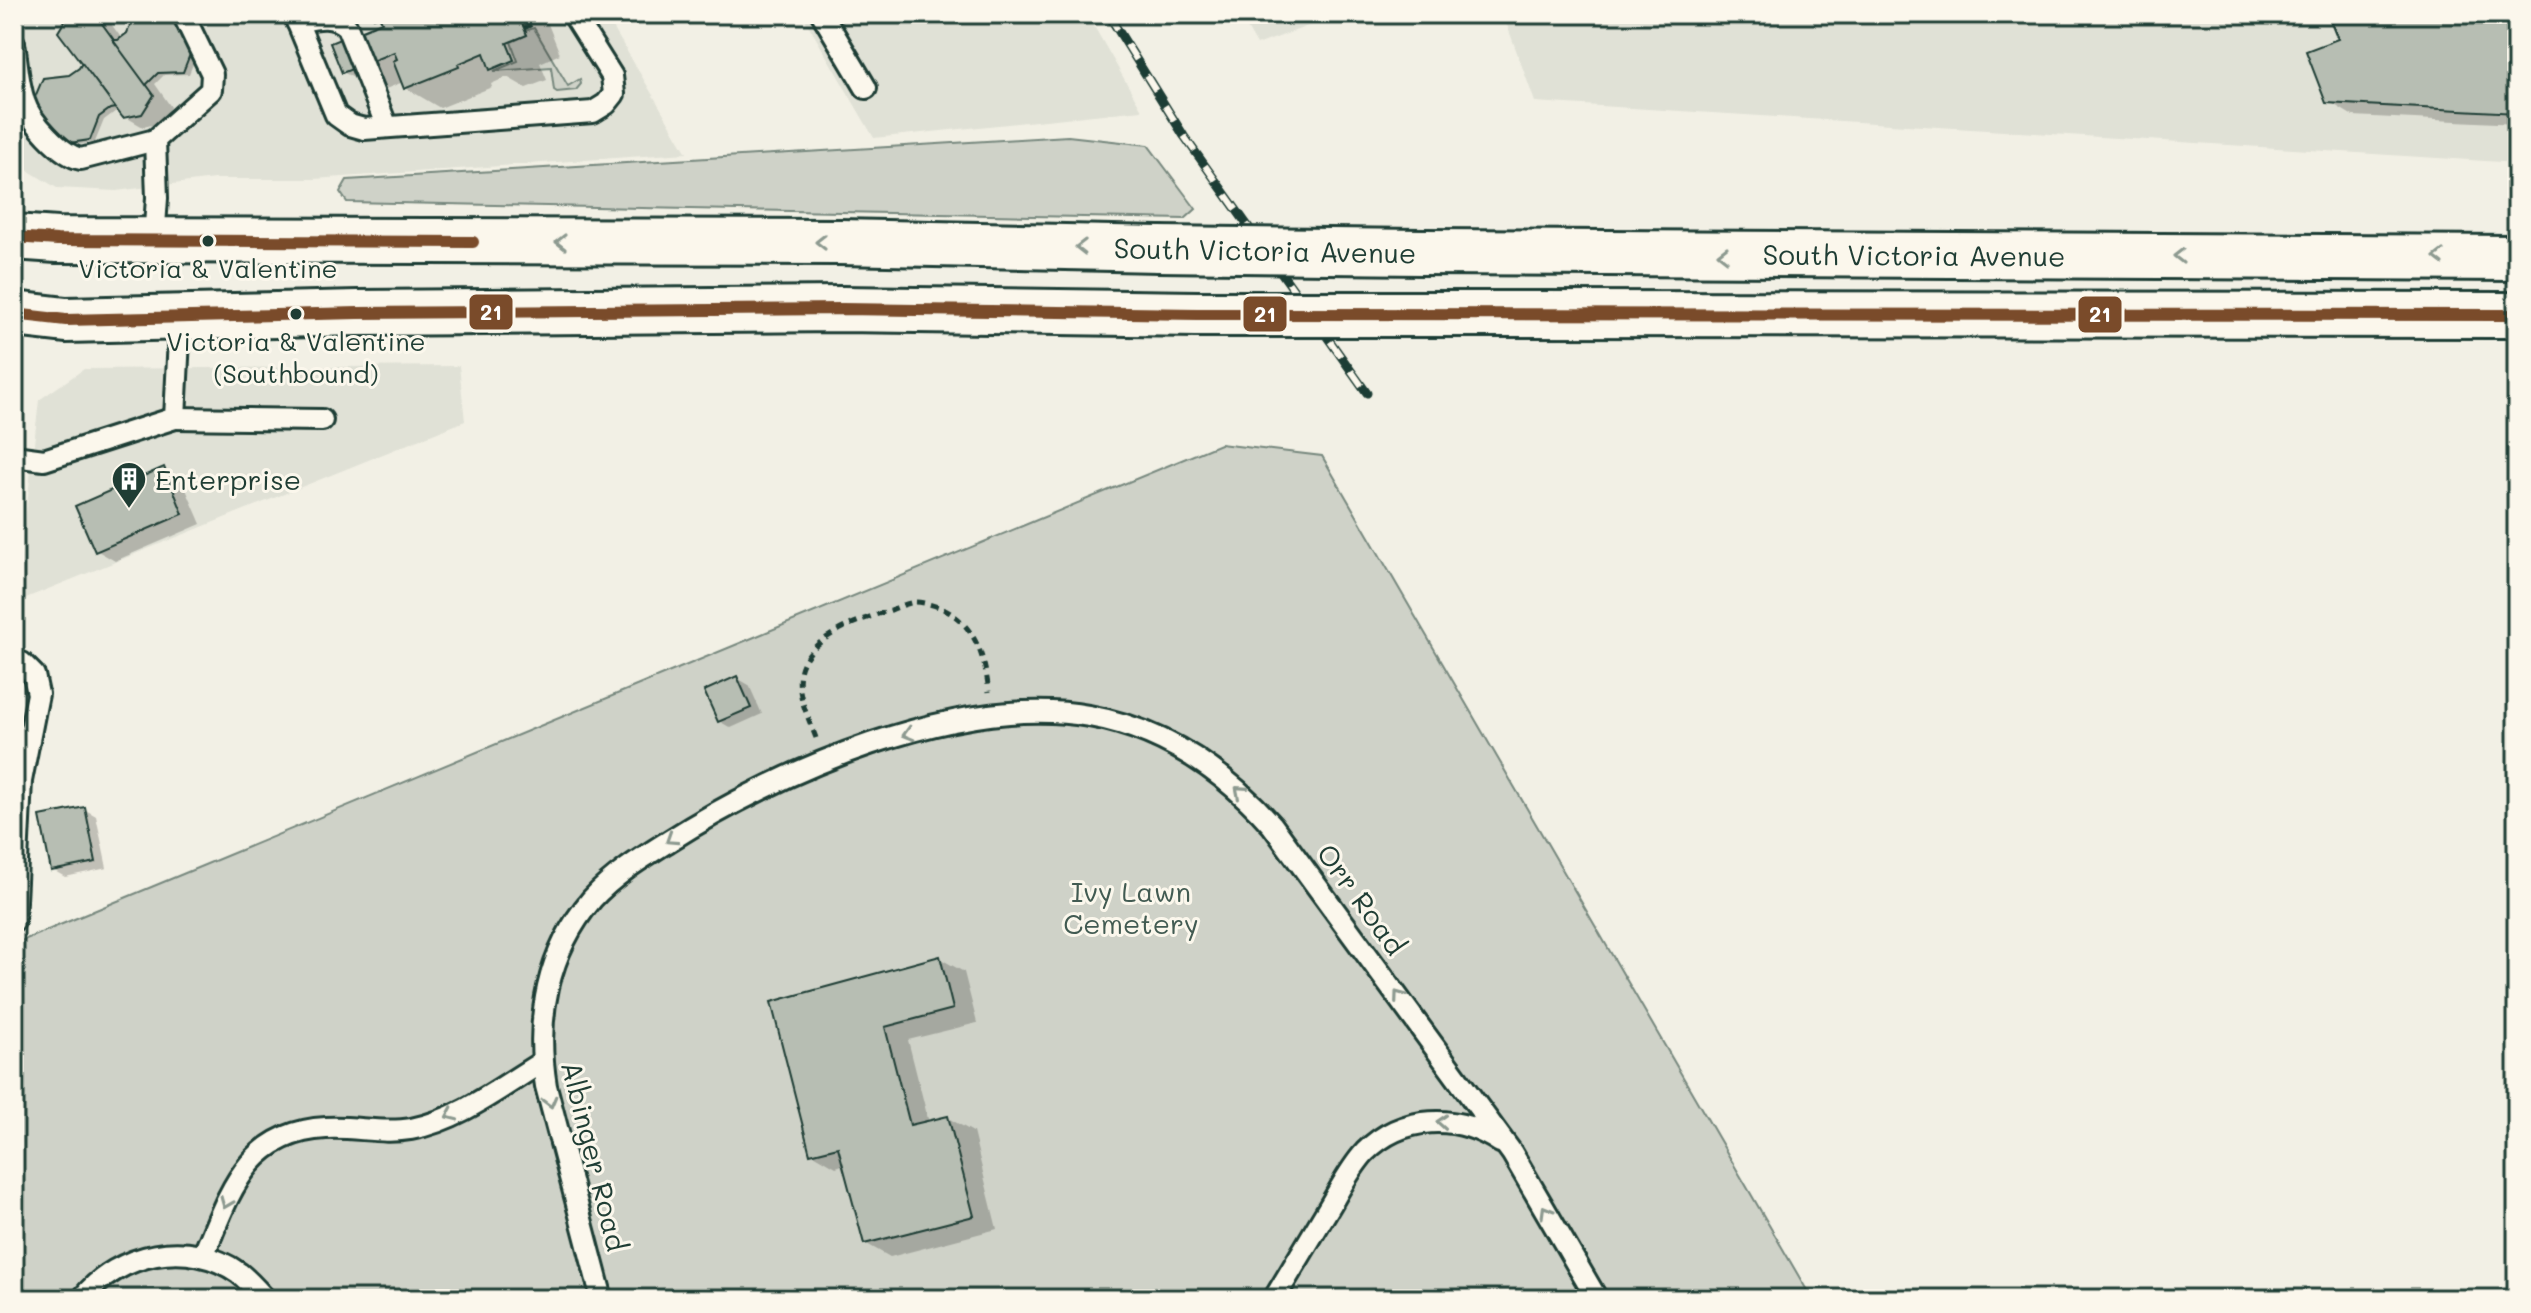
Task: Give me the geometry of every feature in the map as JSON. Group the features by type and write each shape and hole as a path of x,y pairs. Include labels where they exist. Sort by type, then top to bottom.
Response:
{"main road":[{"name":"South Victoria Avenue","path":"14,237 57,240 825,242 1422,252 2517,258"},
{"path":"14,314 66,320 358,313 842,309 1197,314 2517,315"}],"lane":[{"path":"14,43 24,101 30,113 61,150 81,159 155,140 211,90 212,74 183,14"},
{"path":"387,127 347,27 339,19 296,18 336,115 350,125 364,129 593,112 614,94 612,76 573,14"},
{"path":"822,14 866,88"},
{"path":"154,240 157,198 155,140"},
{"path":"175,418 180,318"},
{"path":"14,456 44,460 175,418 322,420"},
{"path":"14,661 22,663 34,675 38,694 21,781 14,921"},
{"name":"Orr Road","path":"988,714 1055,711 1126,725 1191,754 1221,774 1248,798 1272,825 1512,1153 1597,1299"},
{"name":"Albinger Road","path":"602,1299 542,1062 542,1012 564,941 592,900 629,866 703,819 781,779 863,746 988,714"},
{"path":"203,1256 239,1177 256,1157 276,1142 300,1132 326,1128 392,1131 430,1124 465,1109 542,1062"},
{"path":"1274,1299 1357,1161 1383,1138 1415,1124 1450,1122 1483,1132 1512,1153"},
{"path":"82,1299 94,1283 127,1262 165,1252 203,1256 238,1272 265,1299"},
{"path":"1585,1278 1590,1299"}],"path":[{"path":"524,28 553,14"},
{"path":"825,761 799,685 806,656 823,640 851,623 915,602 942,608 963,622 979,647 987,675 988,714"}],"shaded area":[{"path":"14,14 605,14 687,153 314,179 214,179 116,191 57,188 19,165 14,140"},
{"path":"802,14 1087,14 1142,110 874,138"},
{"path":"1239,14 1340,14 1257,45"},
{"path":"1503,14 2517,14 2517,163 1535,102"},
{"path":"459,366 465,421 16,602 39,400 84,369"}],"green space":[{"path":"534,28 568,86 580,79 581,84 576,90 554,90 551,67 494,71 518,61 511,42"},
{"path":"1068,136 1148,145 1196,209 1185,219 347,202 340,192 347,180"},
{"name":"Ivy Lawn Cemetery","path":"1220,444 1322,456 1812,1299 14,1299 14,944"}],"building":[{"path":"69,14 95,14 154,95 142,114 123,118 58,32"},
{"path":"135,14 172,14 194,44 183,72 158,73 146,85 113,40 127,33"},
{"path":"373,14 518,14 527,35 507,43 514,60 490,70 484,53 458,64 459,67 404,89 393,61 397,59 394,52 342,73 330,43 382,22 379,16 374,18"},
{"path":"2353,14 2517,14 2517,113 2326,103 2306,51 2338,39 2331,22"},
{"path":"82,63 115,108 99,117 90,140 62,144 32,104 43,78 69,75"},
{"name":"Enterprise","path":"164,467 183,514 95,552 75,506"},
{"path":"737,676 751,708 718,722 704,691"},
{"path":"85,807 96,862 51,871 40,816"},
{"path":"940,956 953,1009 885,1027 910,1125 948,1116 974,1216 864,1244 838,1147 810,1154 771,1002"}],"railway":[{"path":"1108,14 1184,136 1367,393"}],"transit line":[{"name":"21","path":"14,237 57,240 473,242"},
{"name":"21","path":"14,314 66,320 358,313 842,309 1197,314 2517,315"}],"place":[{"name":"Victoria & Valentine","path":"208,241"},
{"name":"Victoria & Valentine (Southbound)","path":"296,314"},
{"name":"Enterprise","path":"129,510"}]}
